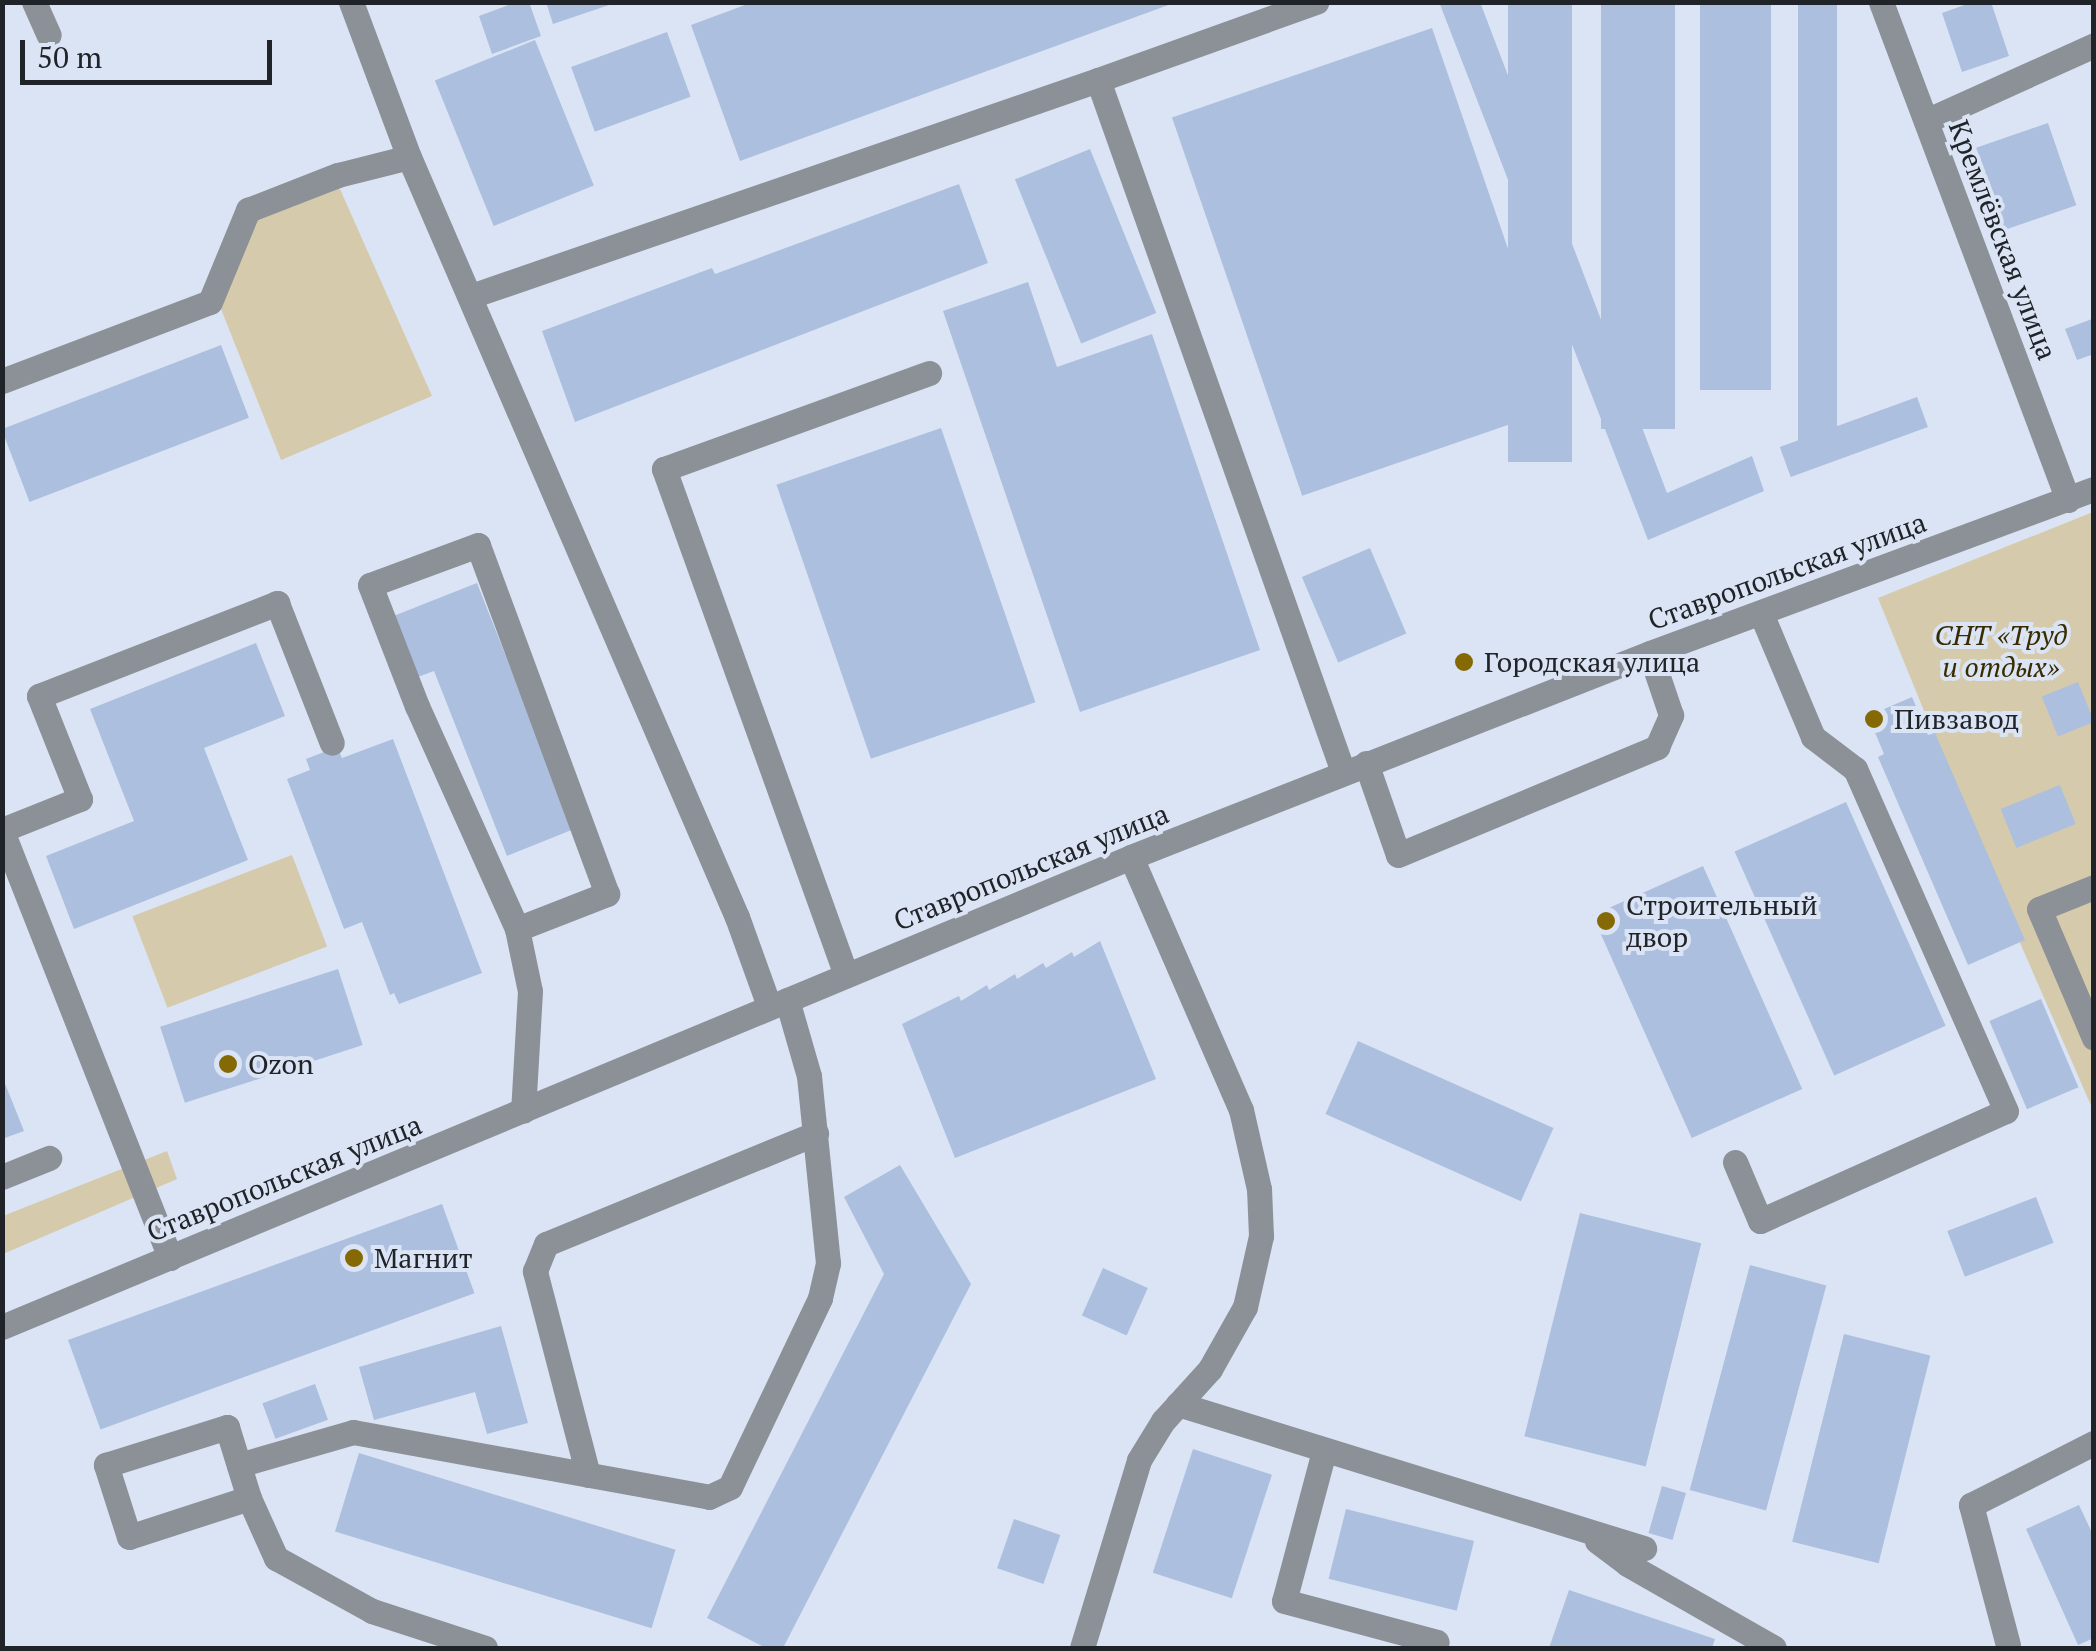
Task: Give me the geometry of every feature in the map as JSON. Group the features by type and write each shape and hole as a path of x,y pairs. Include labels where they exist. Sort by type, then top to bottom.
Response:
{"street":[{"path":"34,2 49,35"},
{"path":"239,1465 353,1432 709,1497 730,1487 820,1298 828,1262 810,1076 737,917 409,156 351,2"},
{"path":"471,296 1316,2"},
{"name":"Кремлёвская улица","path":"1881,2 2068,500"},
{"path":"1926,121 2094,45"},
{"path":"1098,80 1354,768 1398,855 1657,747 1671,716 1650,653"},
{"path":"2,382 210,302 248,210 338,175 409,156"},
{"path":"846,975 664,468 930,373"},
{"name":"Ставропольская улица","path":"2,1326 1131,857 1650,653 2094,490"},
{"path":"517,929 607,894 478,545 370,585 417,706 517,929 530,991 523,1111"},
{"path":"170,1258 2,830 80,799 40,696 276,603 332,743"},
{"path":"1735,1162 1760,1221 2006,1112 1855,769 1813,736 1761,613"},
{"path":"1082,1648 1138,1460 1178,1404 1210,1369 1245,1307 1260,1236 1259,1188 1241,1110 1131,857"},
{"path":"2094,887 2039,910 2094,1038"},
{"path":"588,1474 535,1271 546,1244 816,1134"},
{"path":"2,1177 49,1158"},
{"path":"1178,1404 1644,1548"},
{"path":"249,1498 129,1537 106,1466 226,1427 249,1498 276,1558 372,1611 486,1648"},
{"path":"2006,1647 1972,1505 2094,1443"},
{"path":"1324,1450 1284,1601 1437,1642"},
{"path":"1590,1534 1627,1564 1774,1648"}],"green space":[{"path":"339,187 432,396 281,460 221,309 255,219"},
{"name":"СНТ «Труд и отдых»","path":"2093,512 2093,1110 1997,890 1878,598"},
{"path":"292,855 327,946 167,1008 132,916"},
{"path":"167,1151 177,1179 3,1254 3,1216"}],"building":[{"path":"517,2 529,2 541,36 492,54 479,16"},
{"path":"546,2 615,2 615,3 553,24"},
{"path":"753,2 1174,3 740,161 691,25"},
{"path":"1439,2 1480,2 1667,493 1752,456 1764,491 1648,540"},
{"path":"1508,2 1572,2 1572,462 1508,462"},
{"path":"1601,2 1675,2 1675,429 1601,429"},
{"path":"1700,2 1771,2 1771,390 1700,390"},
{"path":"1798,2 1837,2 1837,444 1798,444"},
{"path":"1973,2 1991,2 2009,56 1962,72 1942,13"},
{"path":"1432,28 1562,406 1302,496 1172,118"},
{"path":"667,32 691,97 595,132 571,67"},
{"path":"535,40 594,186 494,226 435,80"},
{"path":"2048,123 2076,205 2004,230 1976,148"},
{"path":"1090,149 1156,313 1081,343 1015,179"},
{"path":"959,184 988,263 575,422 542,331 712,268 715,274"},
{"path":"1028,282 1057,367 1152,334 1260,650 1080,712 943,311"},
{"path":"2092,319 2094,354 2077,360 2065,329"},
{"path":"221,345 249,418 30,502 2,429"},
{"path":"1917,397 1928,427 1791,477 1780,447"},
{"path":"941,428 1035,702 871,759 776,485"},
{"path":"1370,548 1406,634 1338,663 1302,577"},
{"path":"477,583 574,829 507,856 434,671 415,678 391,617"},
{"path":"256,643 285,716 204,748 248,860 74,929 46,856 134,821 90,709"},
{"path":"2078,682 2094,722 2058,736 2042,697"},
{"path":"1912,697 1928,735 1935,733 2025,940 1968,965 1878,757 1884,754 1868,716"},
{"path":"393,739 482,973 399,1004 394,993 390,995 362,922 344,929 287,779 310,770 306,759 337,747 342,758"},
{"path":"2060,785 2076,824 2016,848 2001,809"},
{"path":"1846,802 1946,1026 1834,1075 1735,852"},
{"path":"1703,866 1802,1089 1692,1138 1592,915"},
{"path":"1100,941 1156,1079 955,1158 902,1024 959,996 961,1001 987,985 989,990 1015,974 1017,979 1043,963 1046,968 1072,952 1074,957"},
{"path":"338,969 363,1045 185,1103 160,1027"},
{"path":"2041,999 2079,1087 2027,1109 1989,1021"},
{"path":"1358,1041 1553,1128 1521,1201 1325,1114"},
{"path":"2,1076 24,1131 2,1139"},
{"path":"900,1165 971,1284 783,1648 766,1648 707,1618 884,1274 844,1197"},
{"path":"2036,1197 2054,1243 1965,1277 1947,1231"},
{"path":"442,1204 474,1293 100,1429 68,1340"},
{"path":"1580,1213 1701,1243 1646,1466 1524,1436"},
{"path":"1750,1265 1826,1285 1766,1511 1690,1490"},
{"path":"1103,1268 1148,1288 1127,1335 1082,1316"},
{"path":"501,1326 528,1423 487,1434 475,1392 374,1420 359,1367"},
{"path":"1844,1334 1930,1356 1879,1563 1792,1542"},
{"path":"315,1384 328,1420 275,1439 262,1403"},
{"path":"1193,1449 1272,1475 1232,1598 1153,1573"},
{"path":"359,1453 676,1550 652,1628 335,1531"},
{"path":"1662,1486 1686,1493 1673,1540 1648,1533"},
{"path":"2079,1505 2094,1537 2094,1638 2078,1645 2026,1529"},
{"path":"1346,1509 1474,1541 1457,1611 1329,1579"},
{"path":"1014,1519 1060,1535 1043,1584 997,1568"},
{"path":"1569,1590 1715,1639 1712,1648 1549,1648"}],"place":[{"name":"Городская улица","path":"1464,662"},
{"name":"Пивзавод","path":"1874,719"},
{"name":"Строительный двор","path":"1606,921"},
{"name":"Ozon","path":"228,1064"},
{"name":"Магнит","path":"354,1258"}]}
